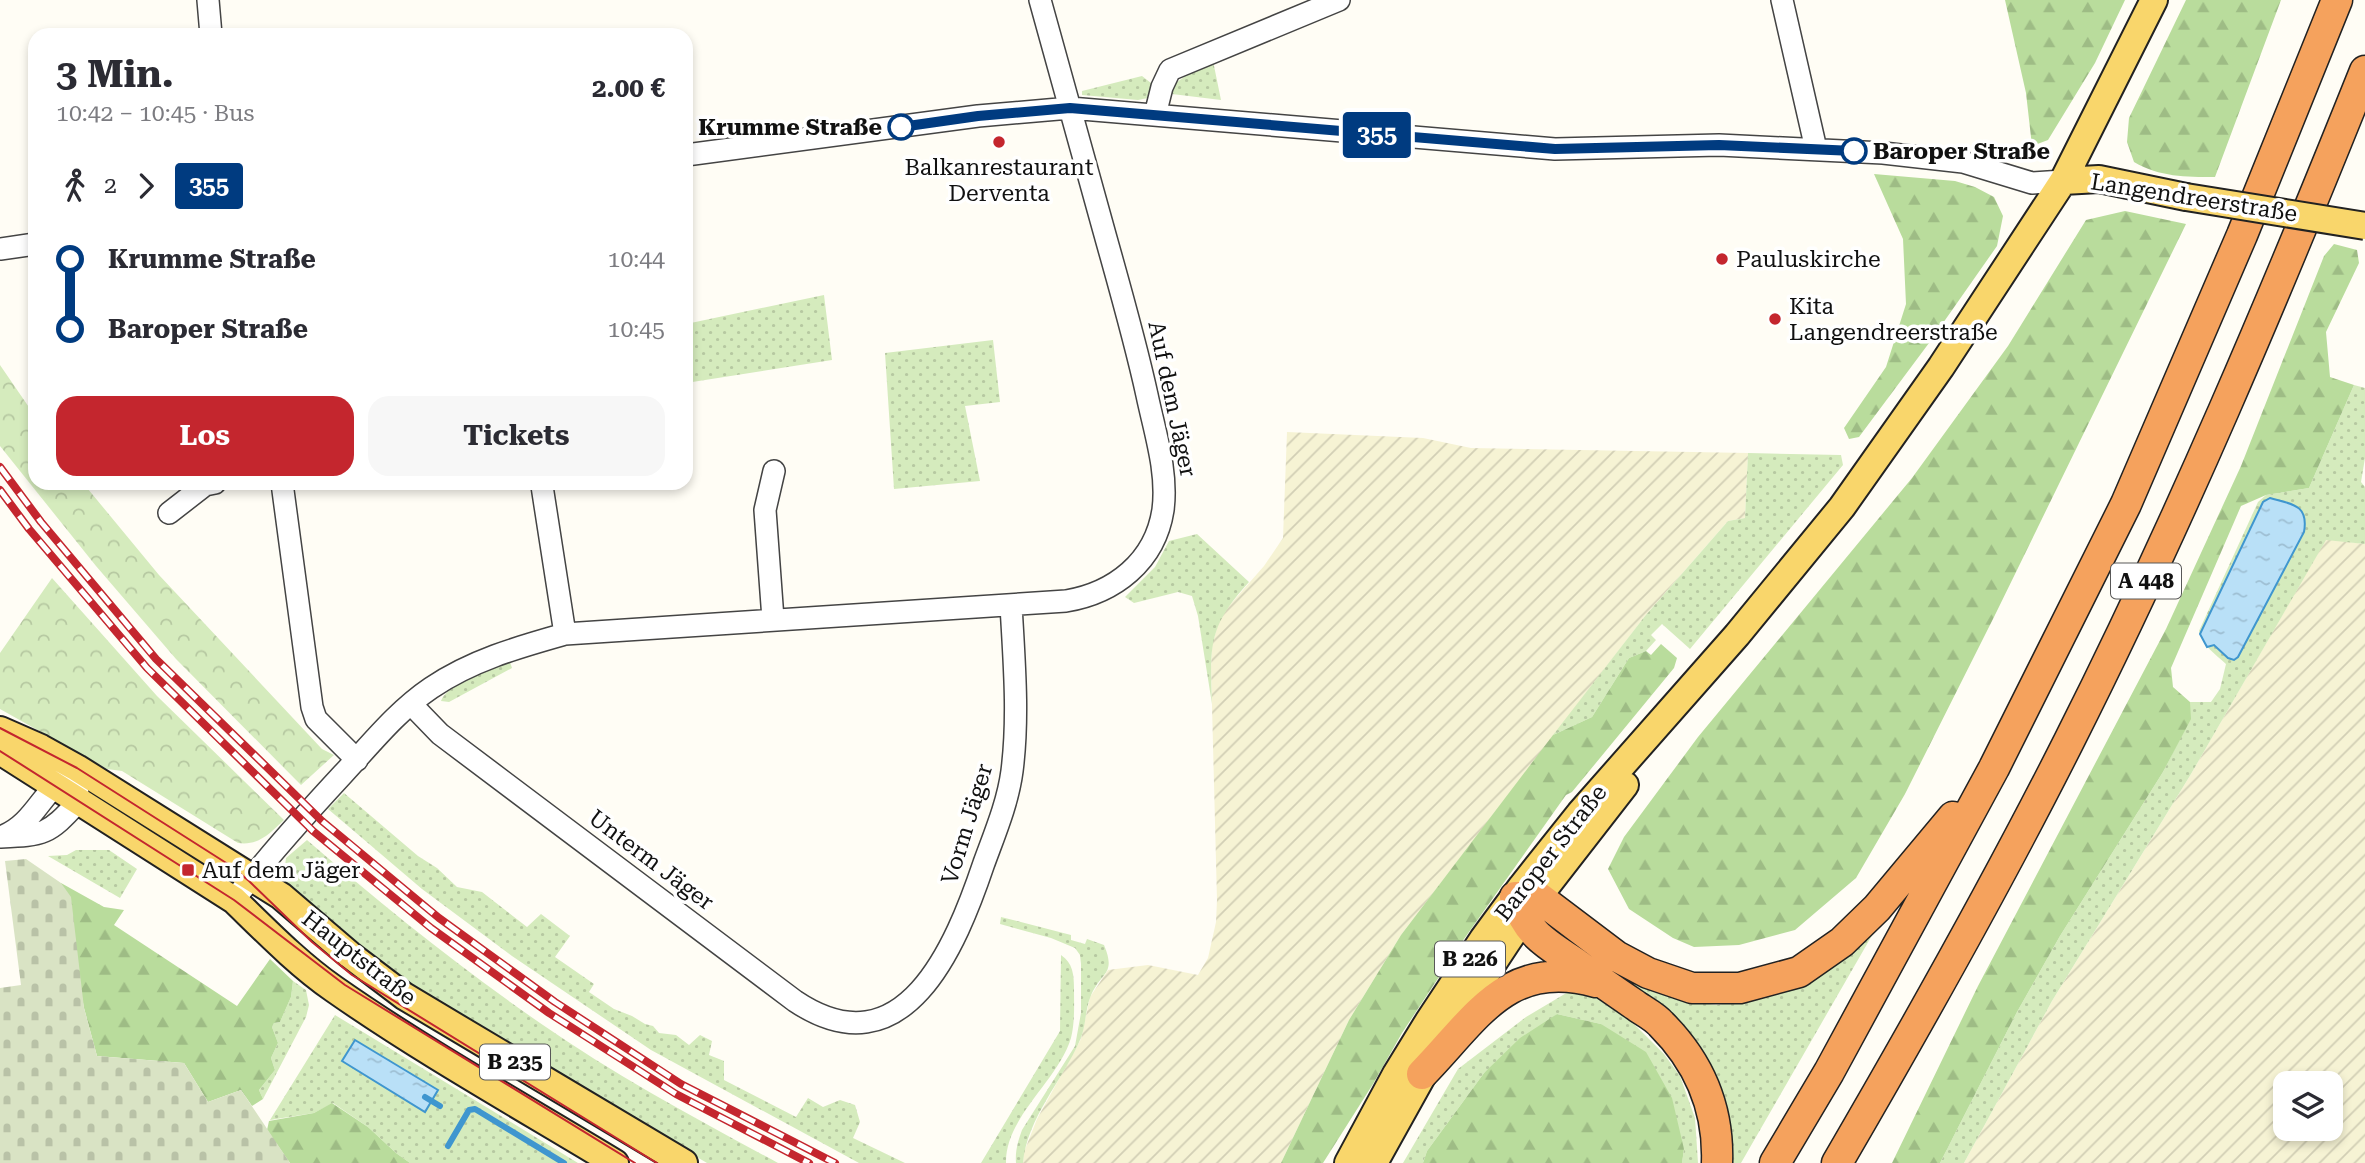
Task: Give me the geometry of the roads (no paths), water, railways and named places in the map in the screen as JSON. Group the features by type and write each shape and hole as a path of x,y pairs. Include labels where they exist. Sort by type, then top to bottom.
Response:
{"highway":[{"name":"A 448","path":"1775,1163 1829,1072 1994,768 2126,504 2242,235 2336,0"},
{"name":"A 448","path":"1837,1163 1974,921 2069,741 2164,542 2254,342 2365,71"},
{"path":"1525,904 1664,980 1692,988 1717,990 1764,983 1799,972 1842,942 1877,908 1994,768"},
{"path":"1525,904 1540,939 1659,1022 1692,1064 1711,1101 1718,1137 1717,1163"},
{"path":"1422,1074 1472,1019 1494,998 1507,990 1535,978 1555,975 1578,977 1606,985"}],"main road":[{"name":"Baroper Straße","path":"1374,1163 1422,1074 1580,813 1737,635 1842,506 1965,331 2063,181 2154,0"},
{"name":"Langendreerstraße","path":"2063,181 2099,179 2186,197 2365,226"},
{"name":"Hauptstraße","path":"0,730 78,768 281,896 350,955 404,996 684,1163"},
{"name":"Hauptstraße","path":"0,751 234,901 274,939 333,988 419,1045 615,1163"},
{"name":"Baroper Straße","path":"1348,1163 1396,1074 1483,939 1525,904"}],"street":[{"path":"208,0 210,28"},
{"name":"Auf dem Jäger","path":"234,901 292,828 386,726 430,689 462,670 511,649 565,634 1086,598 1119,582 1145,557 1156,537 1165,483 1137,349 1040,0"},
{"path":"1155,116 1161,86 1170,70 1339,0"},
{"path":"1782,0 1816,149"},
{"name":"Langendreerstraße","path":"693,154 978,116 1070,108 1555,149 1719,145 1883,153 1963,162 2032,183 2063,181"},
{"path":"0,248 28,245"},
{"path":"773,619 765,510 774,471"},
{"path":"169,513 199,490"},
{"path":"283,490 312,707 316,719 356,760"},
{"path":"543,490 565,634"},
{"name":"Vorm Jäger","path":"876,1019 892,1014 911,1002 941,962 972,899 1003,810 1013,769 1016,706 1011,605"},
{"name":"Unterm Jäger","path":"411,704 440,734 795,1001 818,1015 834,1020 852,1023 876,1019"},
{"path":"2,837 24,824 41,805 52,786 78,768"},
{"path":"2,837 20,838 47,831 78,802 78,768"}],"water":[{"path":"2270,498 2291,504 2301,511 2305,523 2304,532 2234,660 2214,645 2207,647 2200,634 2263,502"},
{"path":"355,1040 438,1090 425,1112 342,1061"}],"waterway":[{"path":"425,1097 440,1106"},
{"path":"448,1146 469,1110 475,1109 564,1163"}],"tram line":[{"path":"0,728 77,768 231,866 312,942 352,975 657,1163"},
{"path":"0,751 234,900 345,985 635,1163"}],"railway":[{"path":"0,467 41,522 156,659 322,821 439,918 555,1002 681,1084 835,1163"},
{"path":"0,490 29,529 147,668 313,831 431,928 549,1013 676,1094 809,1163"}],"place":[{"name":"Krumme Straße","path":"901,127"},
{"name":"Balkanrestaurant Derventa","path":"999,142"},
{"name":"Baroper Straße","path":"1854,151"},
{"name":"Pauluskirche","path":"1722,259"},
{"name":"Kita Langendreerstraße","path":"1775,319"},
{"name":"Auf dem Jäger","path":"188,870"}]}
